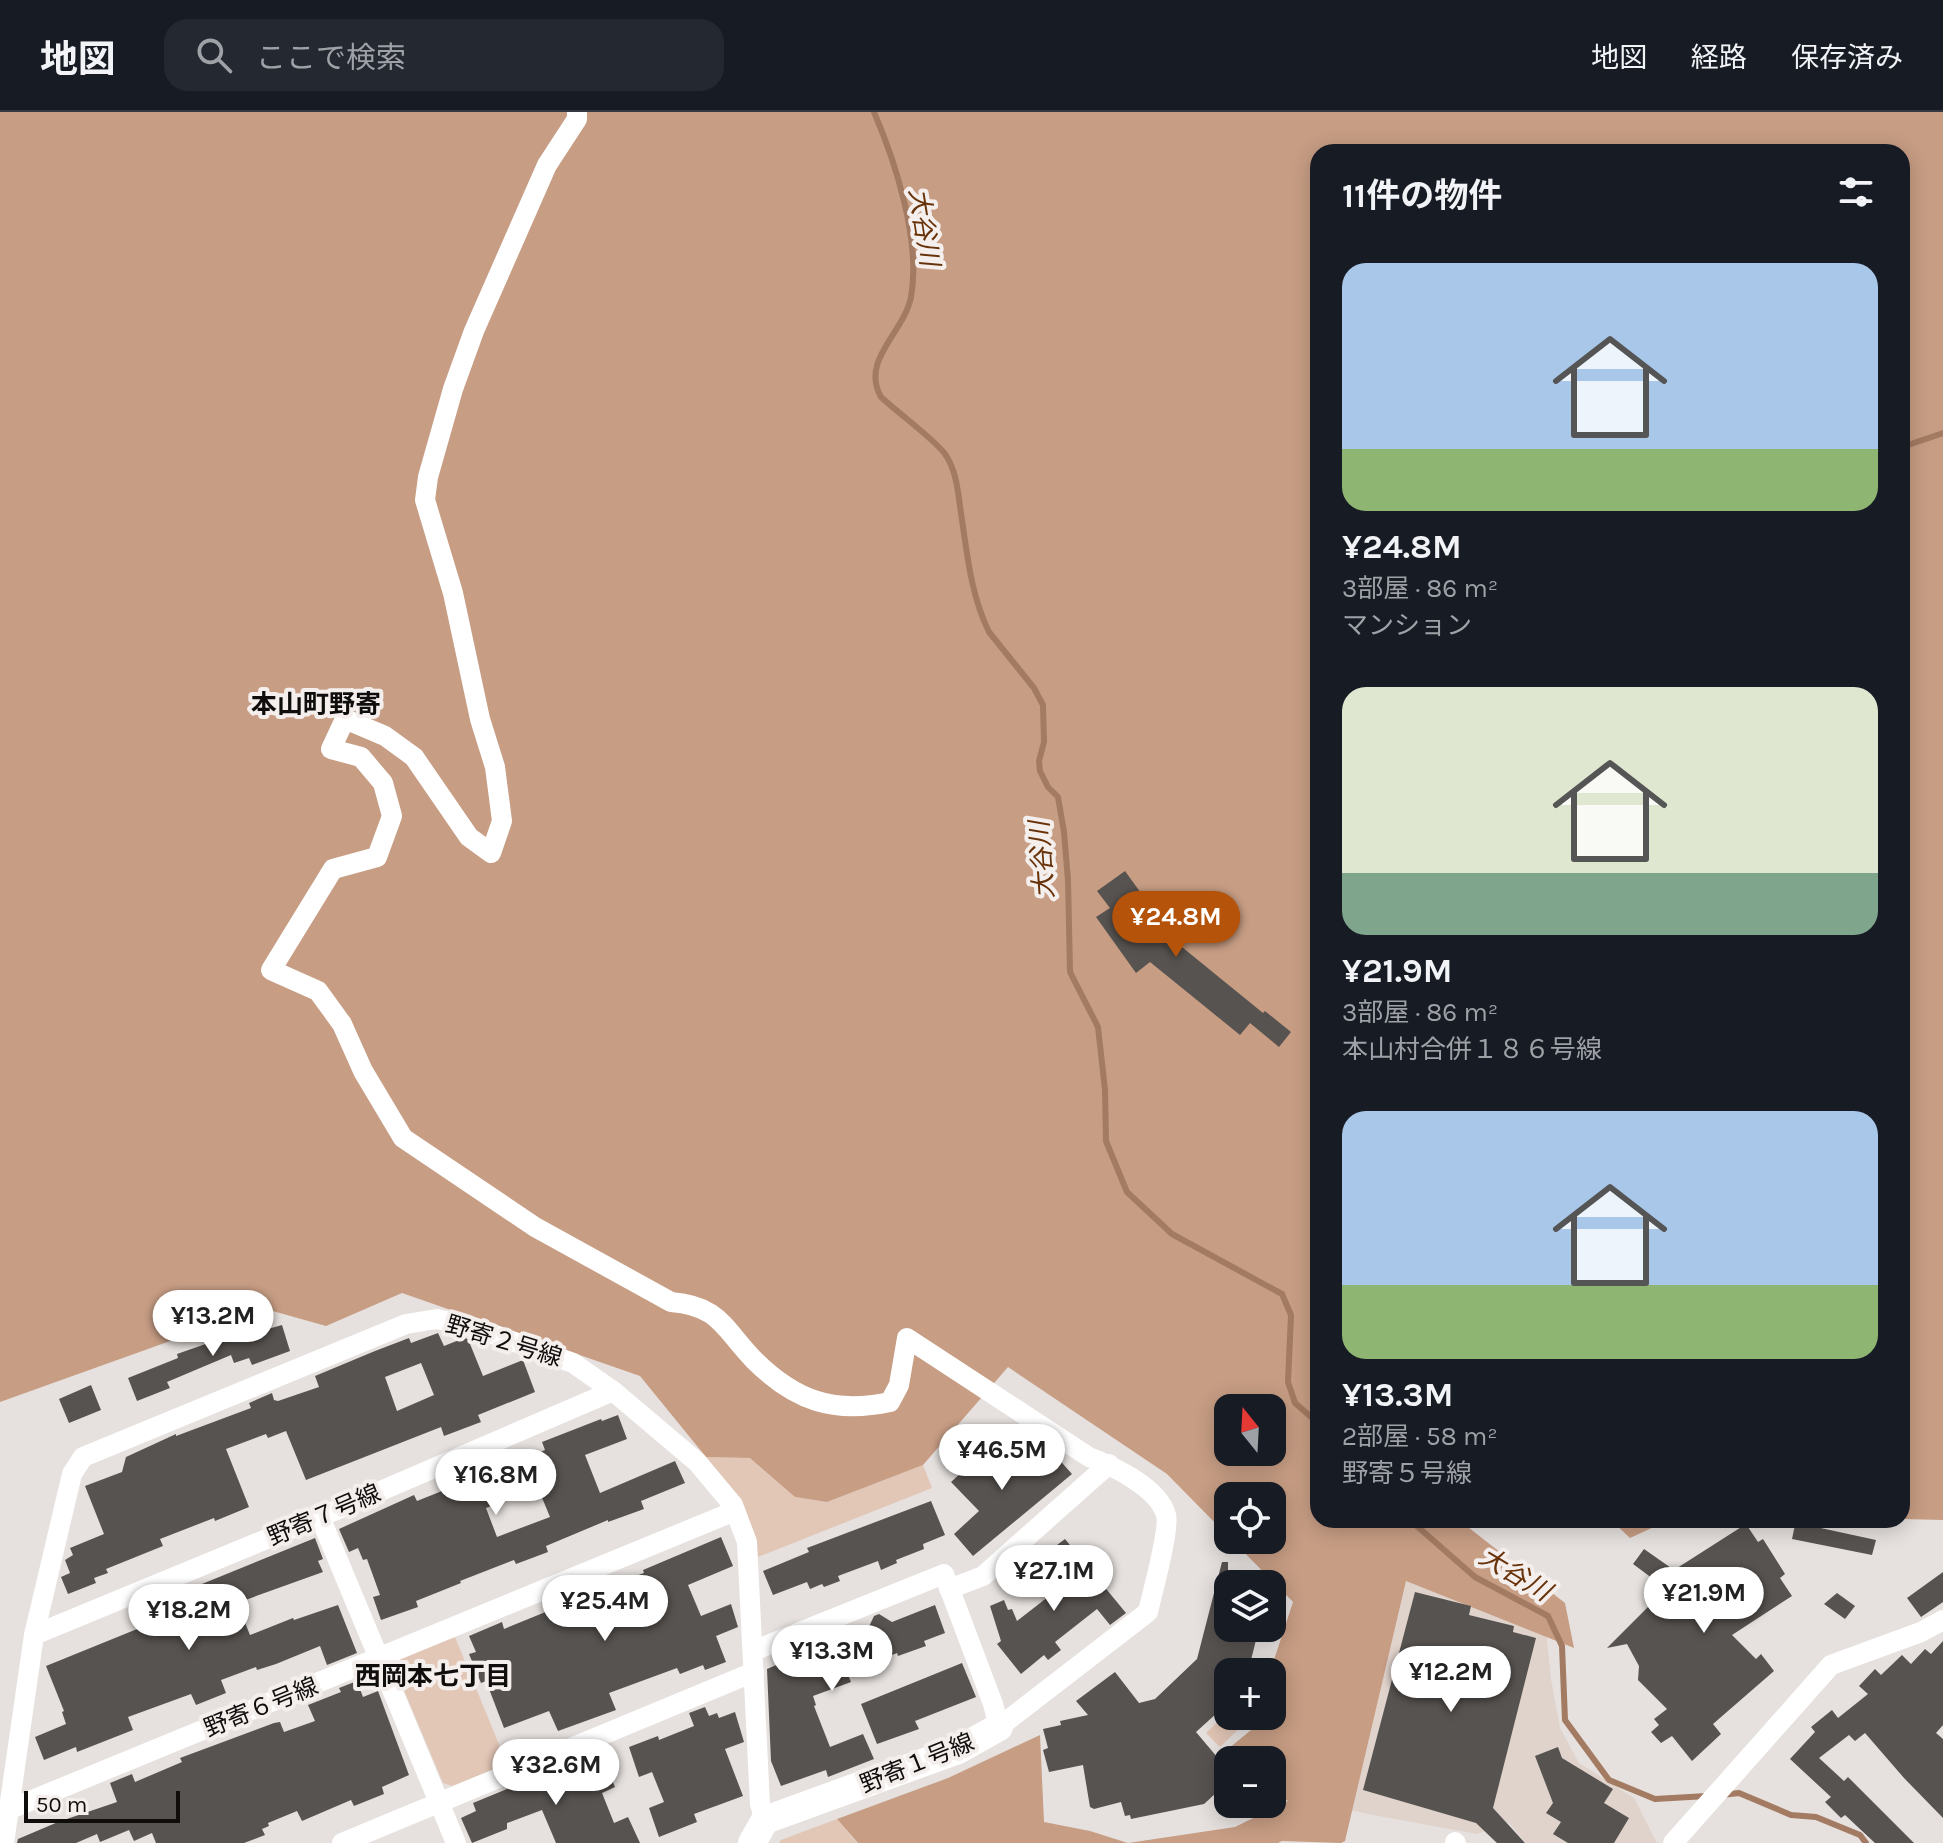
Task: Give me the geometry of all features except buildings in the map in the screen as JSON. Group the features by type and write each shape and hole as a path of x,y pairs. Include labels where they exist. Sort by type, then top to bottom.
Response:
{"street":[{"path":"577,112 577,119 547,165 474,331 453,389 425,500 453,593 480,719 495,767 502,821 491,853 469,837 414,757 385,736 345,719 331,749 361,757 383,783 392,816 377,857 333,869 271,970 318,991 342,1024 363,1071 403,1138 535,1227 671,1302 694,1304 713,1313 755,1361 789,1389 824,1406 862,1408 890,1402 899,1385 907,1338 1089,1457 1109,1464 1158,1497 1167,1517 1148,1612 999,1727"},
{"name":"野寄２号線","path":"4,1843 34,1635 72,1474 83,1457 406,1324 437,1319 470,1326 573,1363 613,1391 697,1462 733,1505 747,1542 760,1804 758,1832"},
{"name":"野寄７号線","path":"34,1635 613,1391"},
{"path":"753,1651 944,1574 949,1589 983,1576 1109,1464"},
{"name":"野寄６号線","path":"8,1810 735,1511"},
{"path":"320,1517 456,1843"},
{"name":"野寄１号線","path":"758,1832 958,1750 999,1727 949,1589"},
{"path":"1673,1843 1831,1665 1921,1632 1943,1620"},
{"path":"342,1843 754,1672"}],"shaded area":[{"path":"0,112 1943,112 1943,1520 1910,1519 1910,144 1310,144 1310,1528 1469,1528 1565,1603 1574,1648 1406,1581 1345,1841 1128,1843 1235,1827 1253,1818 1286,1818 1286,1746 1232,1746 1251,1730 1286,1730 1286,1658 1275,1658 1280,1642 1286,1642 1286,1623 1293,1602 1286,1595 1286,1570 1262,1570 1246,1554 1286,1554 1286,1482 1214,1482 1214,1522 1167,1474 1008,1367 923,1465 827,1502 795,1497 750,1458 706,1457 640,1376 402,1293 326,1326 262,1308 0,1402"},
{"path":"706,1457 750,1458 795,1497 827,1502 923,1465 932,1488 758,1557 751,1526 740,1502"},
{"path":"1619,1528 1652,1528 1630,1538"},
{"path":"1401,1549 1546,1630 1560,1728 1579,1763 1634,1798 1657,1843 1526,1843 1509,1823 1477,1834 1286,1796 1286,1789"},
{"path":"455,1637 507,1764 452,1786 443,1783 395,1669 399,1659"},
{"path":"1214,1725 1214,1730 1238,1730 1221,1746 1206,1733"},
{"path":"1040,1735 1044,1822 1090,1831 1128,1843 858,1843 837,1819 948,1778"},
{"path":"837,1819 857,1843 779,1843 781,1840"}],"waterway":[{"name":"大谷川","path":"874,112 898,178 913,252 911,297 907,310 879,359 876,384 881,397 933,441 949,461 956,483 970,574 983,618 989,632 1034,688 1043,705 1044,742 1040,771 1048,787 1058,797 1068,880 1070,972 1098,1027 1105,1090 1106,1141 1127,1192 1172,1234 1282,1294 1291,1315 1288,1382 1295,1403 1310,1416"},
{"path":"1910,444 1943,433"},
{"name":"大谷川","path":"1419,1528 1475,1577 1548,1616 1562,1646 1565,1720 1609,1780 1655,1799 1707,1796"},
{"name":"大谷川","path":"1722,1795 1739,1793 1791,1815 1816,1817 1860,1835 1866,1843"}],"district":[{"name":"本山町野寄","path":"316,704"},
{"name":"西岡本七丁目","path":"433,1676"}]}
